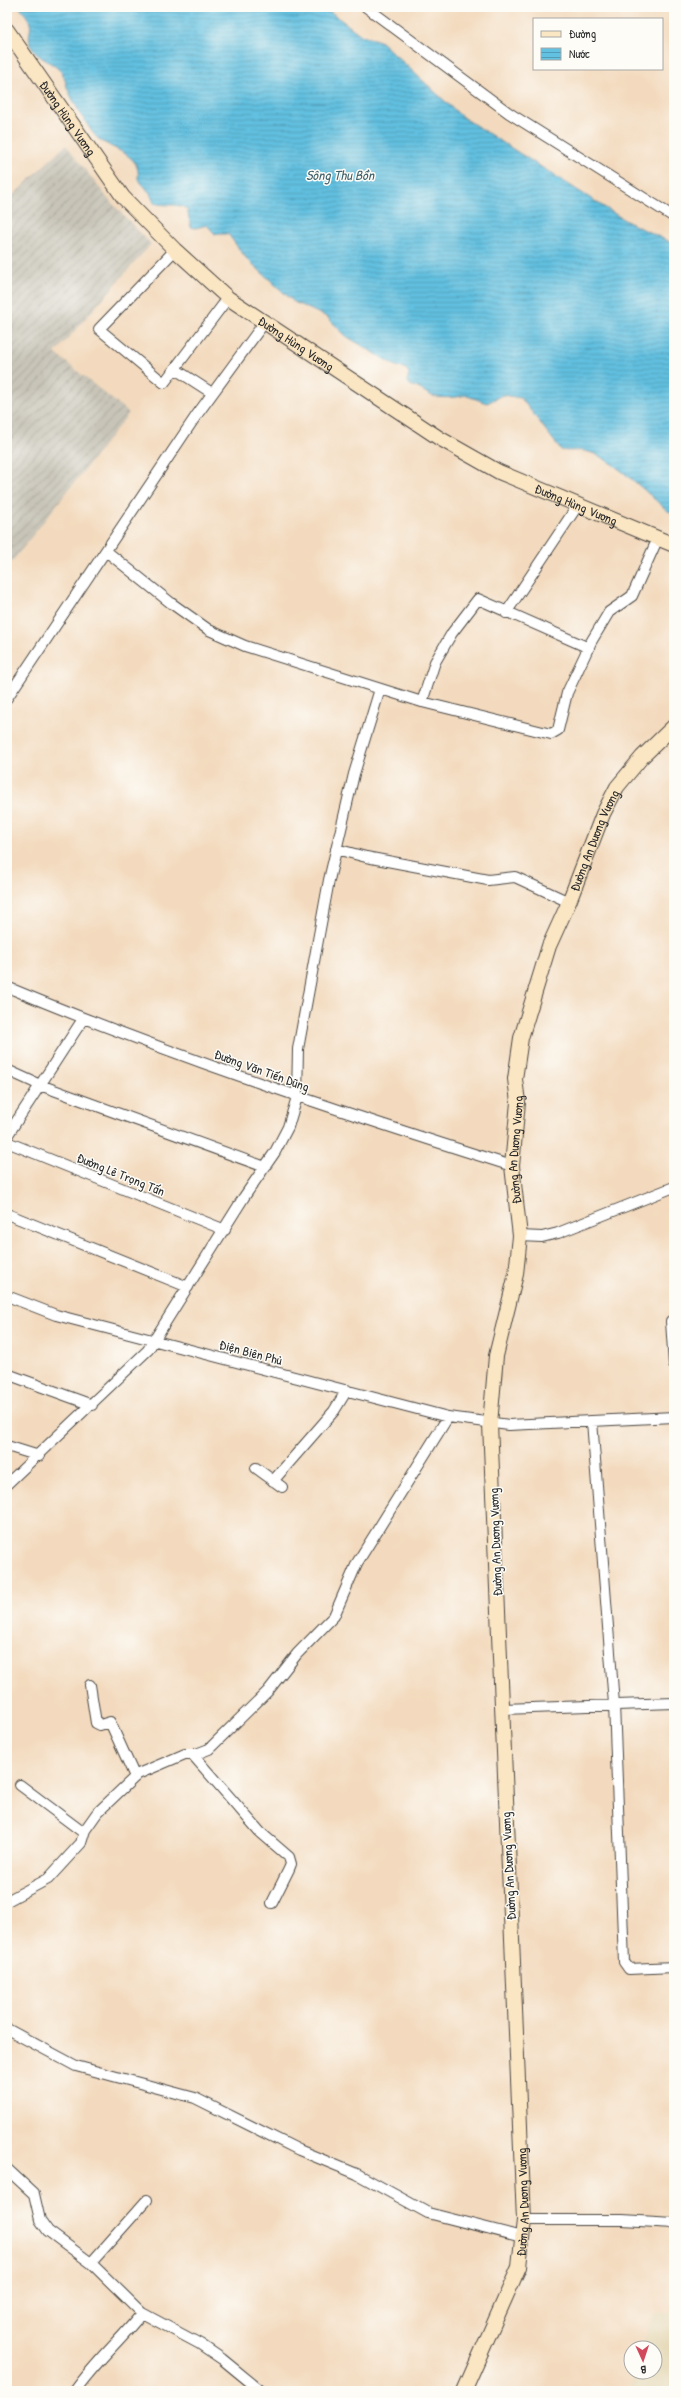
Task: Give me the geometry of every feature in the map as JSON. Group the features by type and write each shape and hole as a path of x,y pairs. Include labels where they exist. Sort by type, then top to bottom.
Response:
{"main road":[{"name":"Đường Hùng Vương","path":"7,30 123,196 175,250 228,298 439,438 499,472 674,545"},
{"name":"Đường An Dương Vương","path":"464,2391 519,2267 524,2220 490,1424 496,1356 516,1274 520,1236 512,1166 518,1102 515,1079 521,1038 549,946 569,902 591,840 617,787 642,757 674,726"}],"street":[{"path":"366,7 509,113 674,217"},
{"path":"175,250 99,329 164,383 228,298"},
{"path":"7,698 212,393 264,323"},
{"path":"175,369 212,393"},
{"path":"506,613 578,505"},
{"path":"106,551 171,603 209,630 245,646 422,702 553,733 558,730 566,693 589,648 609,612 632,596 658,538"},
{"path":"422,702 436,662 452,634 474,603 481,599 506,613 589,648"},
{"path":"7,1484 39,1456 139,1360 156,1340 265,1167 288,1127 297,1097 298,1049 336,849 354,774 380,689"},
{"path":"336,849 366,857 488,880 511,876 569,902"},
{"name":"Đường Văn Tiến Dũng","path":"7,987 83,1019 297,1097 512,1166"},
{"path":"7,1136 83,1019"},
{"path":"7,1070 40,1085 265,1167"},
{"name":"Đường Lê Trọng Tấn","path":"7,1142 225,1230"},
{"path":"520,1236 542,1237 558,1233 674,1187"},
{"path":"7,1214 188,1287"},
{"name":"Điện Biên Phủ","path":"7,1296 56,1315 448,1417 490,1424 509,1425 674,1417"},
{"path":"672,1321 674,1365"},
{"path":"7,1374 92,1404"},
{"path":"256,1468 278,1484 334,1411 347,1390"},
{"path":"7,1901 48,1880 81,1843 84,1833 97,1813 135,1777 164,1762 185,1754 192,1754 209,1749 268,1691 298,1654 334,1616 357,1563 448,1417"},
{"path":"592,1421 614,1704 624,1962 629,1968 674,1967"},
{"path":"7,1446 39,1456"},
{"path":"90,1685 96,1725 110,1722 135,1777"},
{"path":"501,1709 674,1703"},
{"path":"192,1754 260,1832 289,1857 291,1864 272,1903"},
{"path":"20,1785 84,1833"},
{"path":"7,2028 76,2066 195,2098 299,2150 357,2174 428,2213 522,2237"},
{"path":"7,2169 34,2194 43,2226 91,2263 142,2313 168,2325 200,2344 222,2359 261,2391"},
{"path":"91,2263 147,2200"},
{"path":"524,2220 622,2220 674,2223"},
{"path":"75,2391 98,2359 124,2335 142,2313"}],"shaded area":[{"path":"66,145 109,200 151,244 55,353 129,413 7,568 7,201"},
{"path":"653,2313 674,2313 674,2391 629,2391 632,2380 663,2380 663,2340 645,2340"}],"water":[{"name":"Sông Thu Bồn","path":"19,7 324,7 361,35 380,41 461,116 626,221 674,244 674,513 668,511 619,469 598,456 586,451 561,450 521,398 503,395 487,403 465,395 448,398 438,397 430,395 410,385 407,381 409,373 405,368 396,366 346,336 327,317 294,302 246,258 228,234 215,234 207,225 195,228 191,227 187,209 175,205 154,203 150,193 138,179 138,169 134,162 129,156 106,144 93,133 68,90 62,73 55,66 34,52 29,37 29,20"}]}
